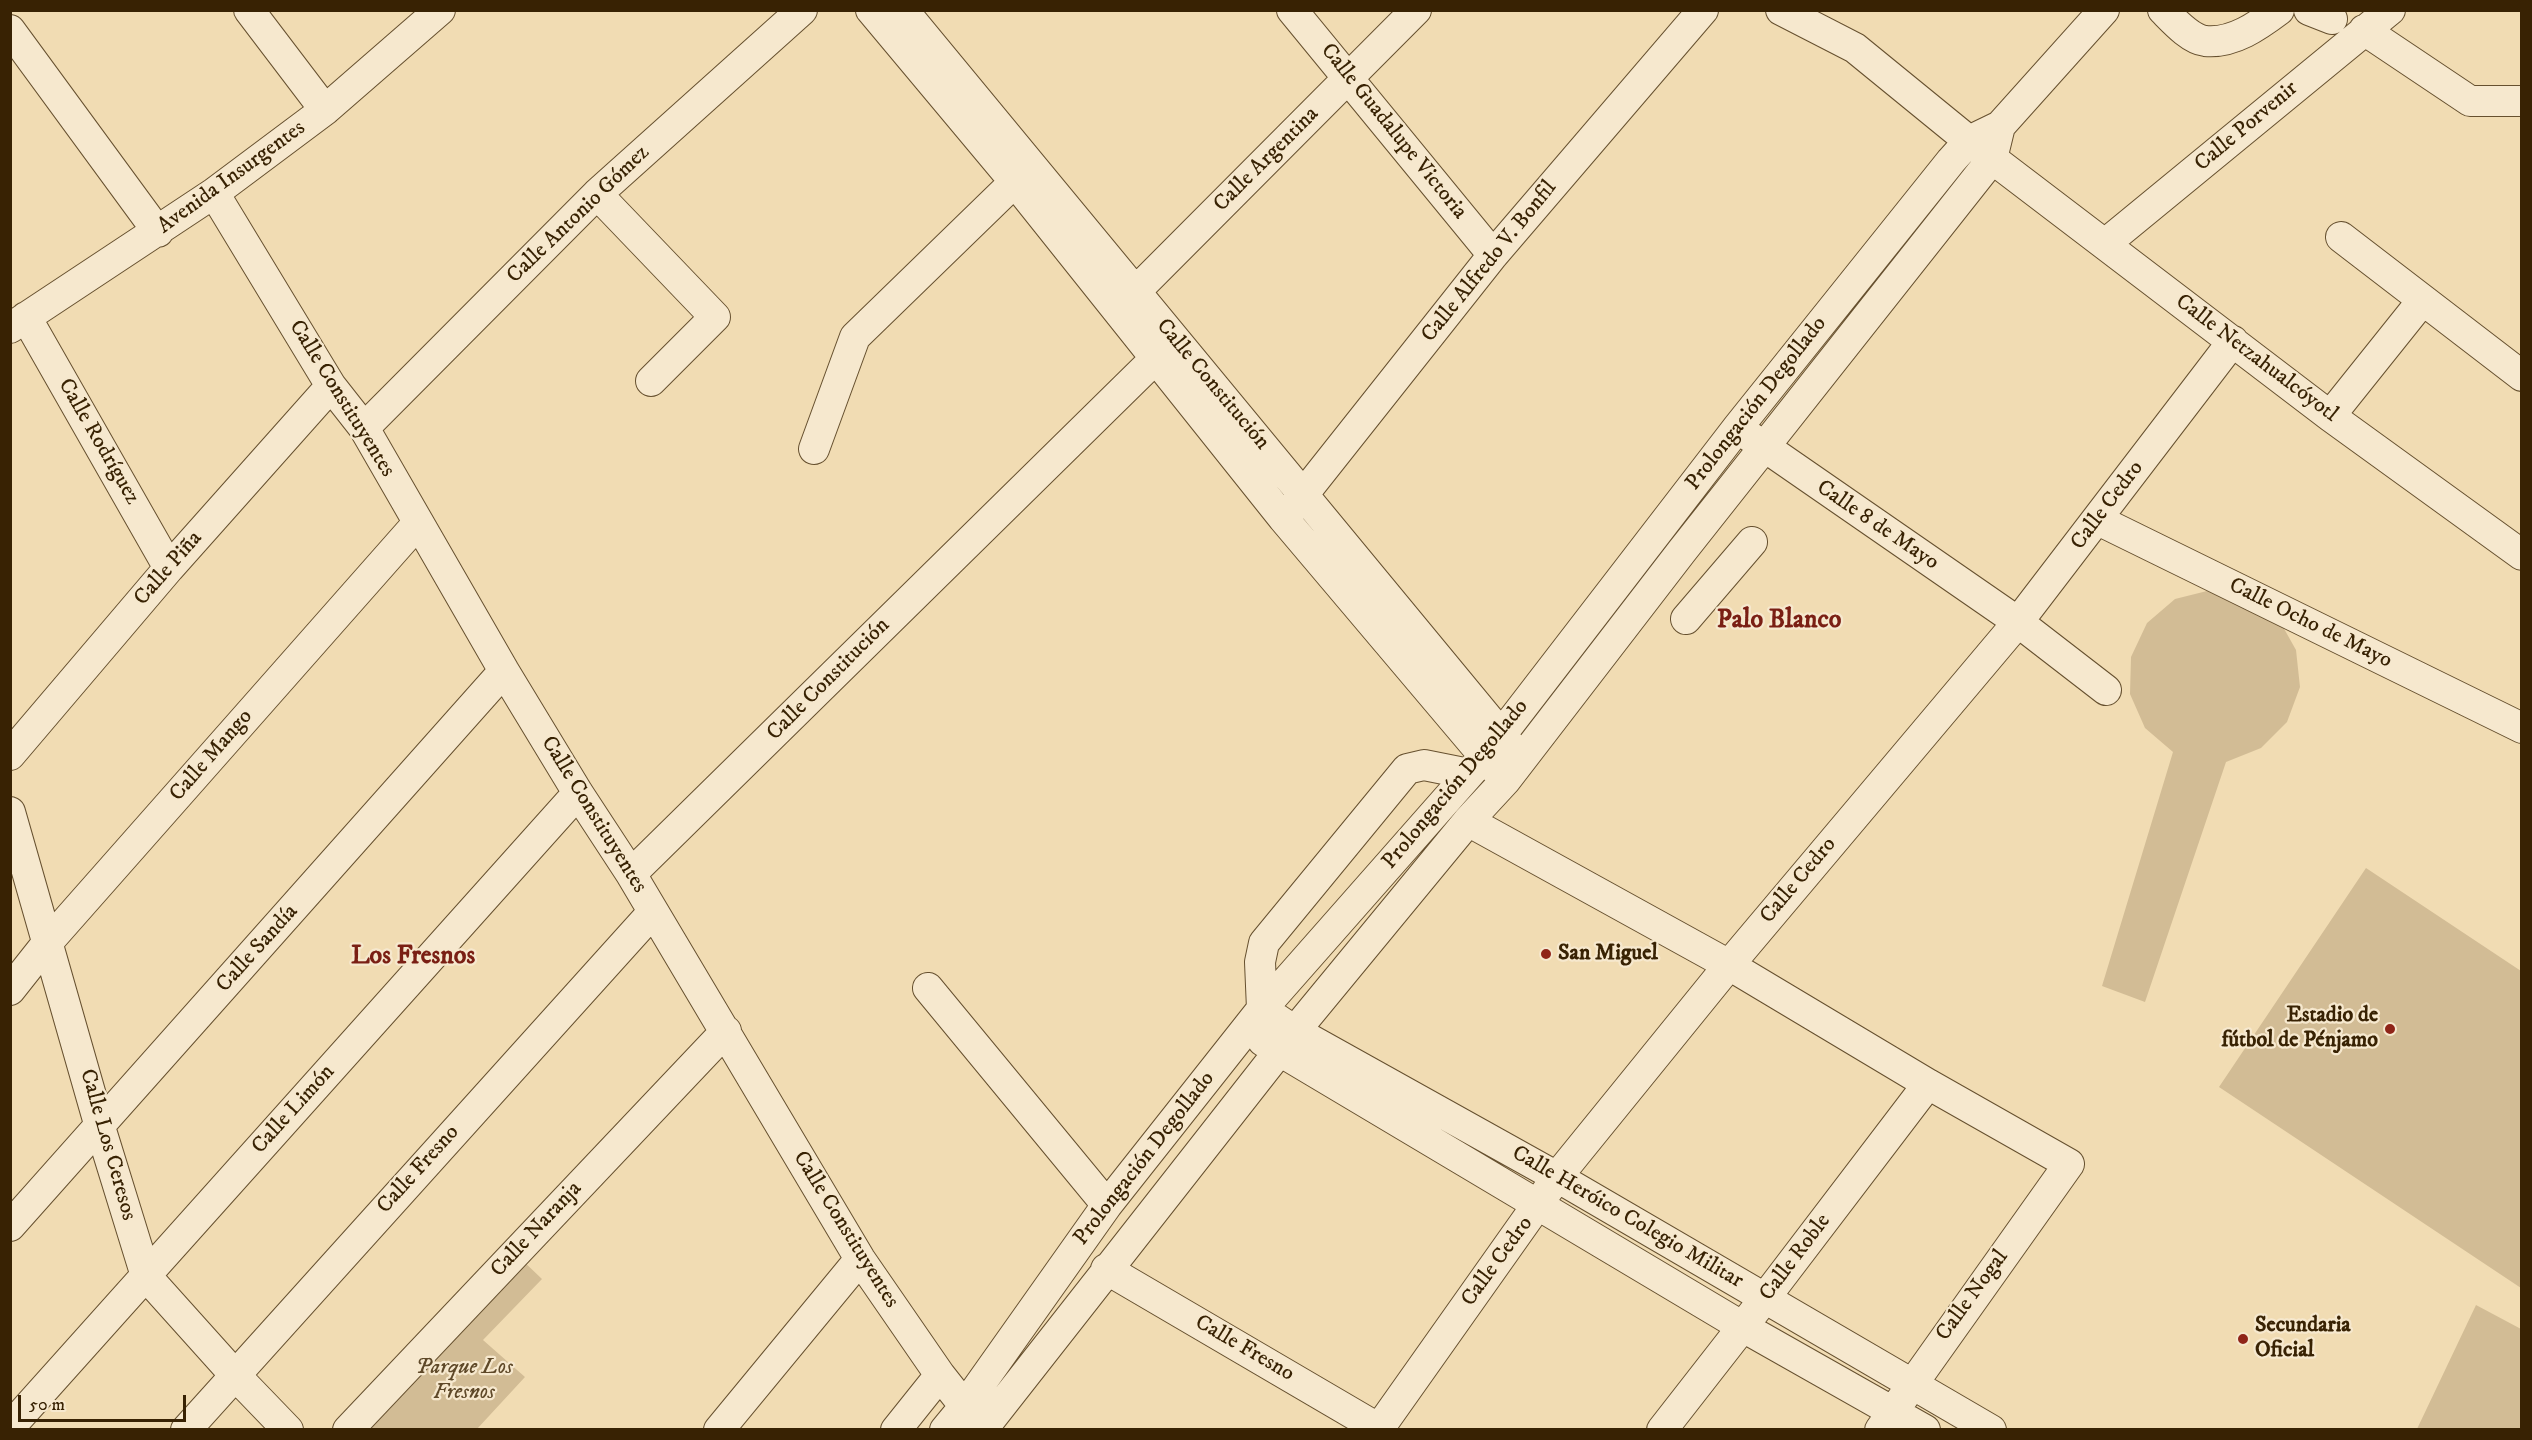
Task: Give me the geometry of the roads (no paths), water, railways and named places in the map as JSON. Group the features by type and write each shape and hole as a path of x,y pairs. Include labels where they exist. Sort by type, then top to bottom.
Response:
{"street":[{"path":"249,10 325,111"},
{"name":"Avenida Insurgentes","path":"18,322 158,232 325,111 440,10"},
{"name":"Calle Antonio Gómez","path":"364,429 597,194 802,10"},
{"name":"Calle Constitución","path":"871,10 1022,174 1126,301 1304,495 1485,756"},
{"name":"Calle Constitución","path":"903,10 1022,174"},
{"name":"Calle Guadalupe Victoria","path":"1292,10 1493,255"},
{"name":"Calle Argentina","path":"1126,301 1416,10"},
{"name":"Calle Alfredo V. Bonfil","path":"1283,518 1304,495 1493,255 1703,10"},
{"name":"Calle Netzahualcóyotl","path":"1780,10 1855,48 1992,159 2330,416 2522,555"},
{"path":"1969,141 2000,126 2104,10"},
{"path":"2163,10 2184,30 2204,41 2227,39 2256,27 2279,10"},
{"name":"Calle Porvenir","path":"2105,244 2390,10"},
{"path":"10,30 158,232"},
{"path":"2364,30 2470,101 2522,101"},
{"path":"1992,159 2000,126"},
{"name":"Prolongación Degollado","path":"976,1422 1107,1205 1253,1020 1485,756 1738,427 1969,141"},
{"name":"Prolongación Degollado","path":"945,1430 976,1422 1106,1269 1288,1041 1468,821 1513,770 1682,551 1992,159"},
{"path":"814,449 855,337 1022,174"},
{"name":"Calle Constituyentes","path":"214,193 331,386 364,429 504,671 578,793 631,874 860,1259 939,1375 976,1422"},
{"path":"597,194 715,318 651,381"},
{"path":"2341,237 2522,376"},
{"name":"Calle Constitución","path":"1126,301 1155,358 1283,518 1485,756 1513,770"},
{"path":"2330,416 2422,301"},
{"name":"Calle Rodríguez","path":"18,322 169,568"},
{"name":"Calle Cedro","path":"1379,1429 1557,1177 1728,965 2018,622 2233,342"},
{"name":"Calle Constitución","path":"631,874 1155,358"},
{"name":"Calle Piña","path":"10,755 169,568 331,386"},
{"name":"Calle 8 de Mayo","path":"1738,427 1764,448 2018,622 2106,690"},
{"name":"Calle Ocho de Mayo","path":"2098,520 2522,728"},
{"name":"Calle Mango","path":"10,990 48,942 417,524"},
{"path":"1686,619 1752,542"},
{"path":"1682,551 1719,579"},
{"name":"Calle Sandía","path":"10,1226 504,671"},
{"path":"1253,1020 1264,943 1407,769 1485,756"},
{"name":"Calle Limón","path":"10,1427 578,793"},
{"name":"Calle Los Ceresos","path":"10,812 100,1127 146,1276 288,1430"},
{"path":"1468,821 1728,965 1928,1084"},
{"name":"Calle Fresno","path":"186,1430 234,1374 653,912"},
{"path":"928,988 1107,1205"},
{"name":"Calle Heróico Colegio Militar","path":"1253,1020 1539,1205 1743,1327 1886,1420 1925,1430"},
{"name":"Calle Naranja","path":"348,1430 726,1031"},
{"name":"Calle Heróico Colegio Militar","path":"1288,1041 1557,1177 1991,1430"},
{"name":"Calle Nogal","path":"1886,1420 2069,1164 1928,1084"},
{"name":"Calle Roble","path":"1662,1430 1928,1084"},
{"path":"719,1430 860,1259"},
{"name":"Calle Fresno","path":"1106,1269 1379,1429"},
{"path":"896,1430 939,1375"}],"place":[{"name":"San Miguel","path":"1546,954"},
{"name":"Estadio de fútbol de Pénjamo","path":"2390,1029"},
{"name":"Secundaria Oficial","path":"2243,1339"}],"district":[{"name":"Palo Blanco","path":"1779,622"},
{"name":"Los Fresnos","path":"413,958"}],"park label":[{"name":"Parque Los Fresnos","path":"464,1380"}]}
